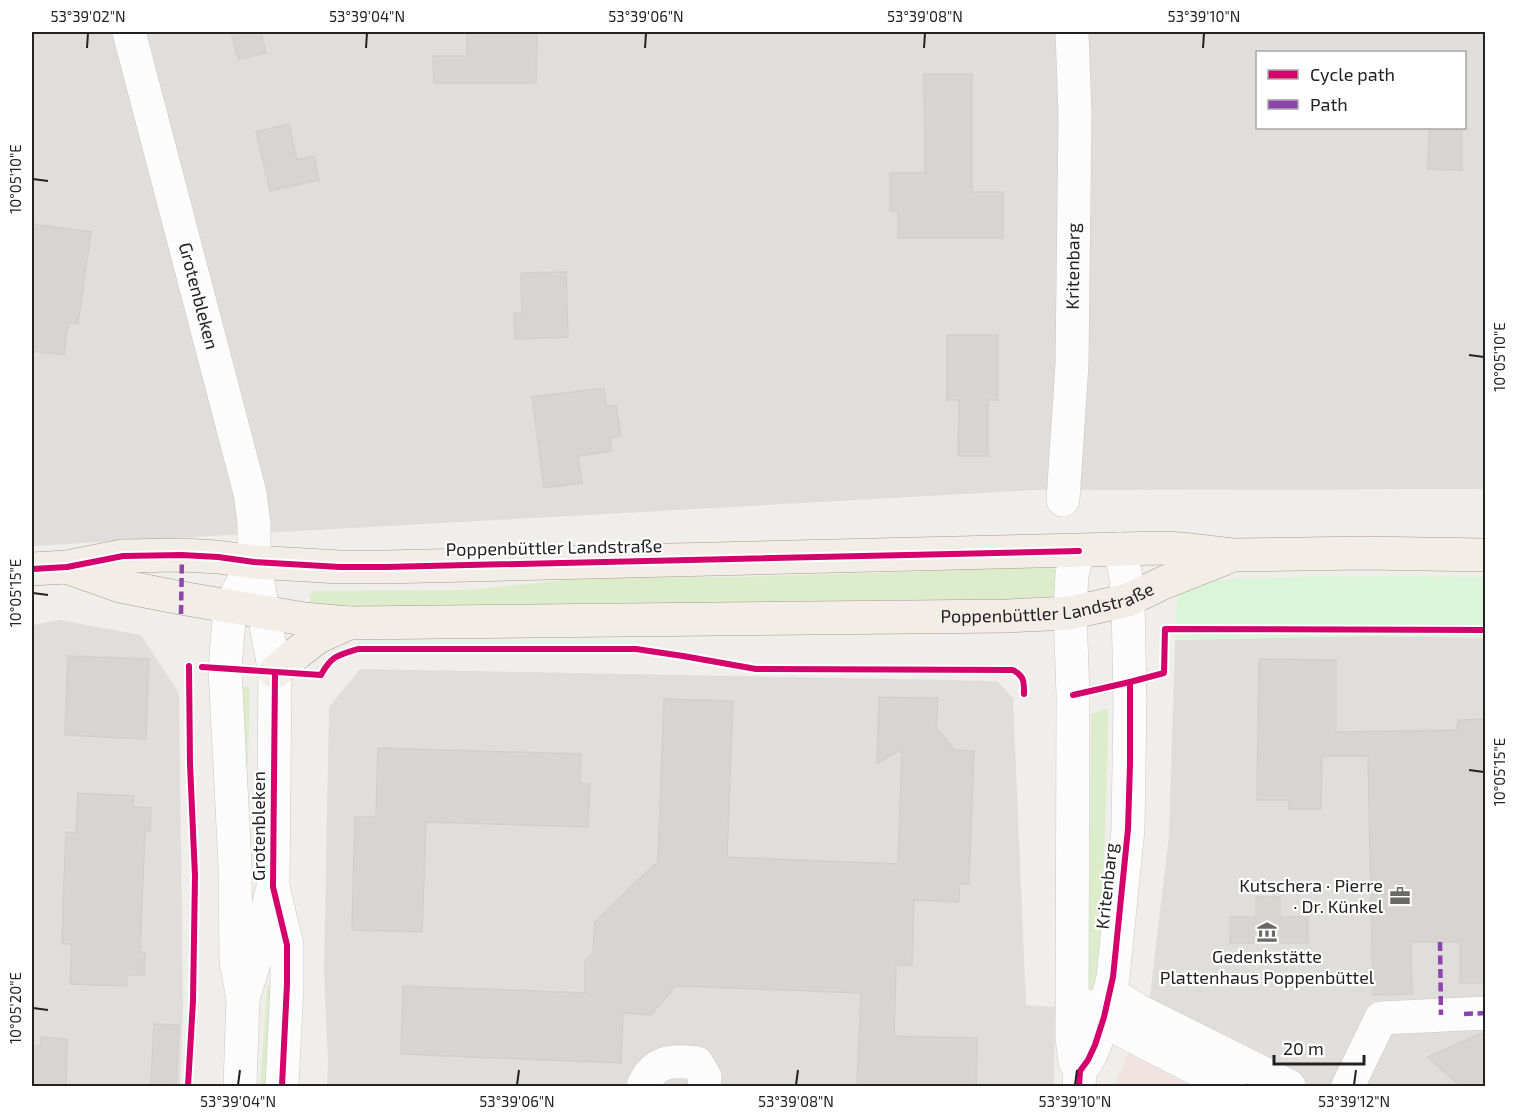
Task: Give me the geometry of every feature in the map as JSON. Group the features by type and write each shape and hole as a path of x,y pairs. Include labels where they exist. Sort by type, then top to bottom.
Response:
{"main road":[{"name":"Poppenbüttler Landstraße","path":"32,569 67,567 123,556 191,555 254,562 340,567 397,567 1119,549 1181,549 1232,555 1364,553 1485,555"},
{"name":"Poppenbüttler Landstraße","path":"67,567 120,586 265,613 349,623 1007,616 1070,613 1128,600 1232,555"},
{"path":"275,672 318,637 349,623"}],"street":[{"name":"Grotenbleken","path":"129,32 247,482 254,523 254,562 275,672 273,887 243,999"},
{"name":"Kritenbarg","path":"1063,500 1072,365 1075,114 1072,32"},
{"name":"Kritenbarg","path":"1080,1079 1095,1045 1113,977 1128,829 1130,702 1128,600 1125,571 1119,549"},
{"name":"Kritenbarg","path":"1079,551 1072,574 1070,613 1072,1045 1080,1079"},
{"name":"Grotenbleken","path":"240,1086 243,999 236,962 235,865 225,669 230,607 254,562"},
{"name":"Grotenbleken","path":"273,887 287,945 282,1086"},
{"path":"1072,991 1084,1004 1107,1005 1139,1011 1290,1086"},
{"path":"1107,1005 1123,1031 1230,1086"},
{"path":"1348,1086 1381,1018 1485,1013"},
{"path":"643,1086 646,1078 661,1064 679,1061 697,1064 705,1077 704,1086"}],"shaded area":[{"path":"32,32 1485,32 1485,489 1036,490 32,546"},
{"path":"60,620 141,635 179,693 183,1009 180,1086 32,1086 32,625"},
{"path":"1373,636 1485,638 1485,1086 1314,1086 1149,1004 1169,835 1175,640"},
{"path":"360,669 997,681 1013,698 1026,1005 1055,1007 1054,1086 327,1086 324,972 329,707"},
{"path":"330,942 381,943 380,1063 328,1062"},
{"path":"1288,995 1344,1022 1317,1081 1213,1034 1229,997 1246,997 1280,1013"},
{"path":"1149,1004 1314,1086 1114,1086"},
{"path":"985,1054 1036,1056 1035,1086 984,1086"}],"green space":[{"path":"1031,565 1053,568 1062,573 1057,594 1045,599 851,606 386,607 316,605 311,603 310,598 313,591 469,590 584,578 741,577 908,572"},
{"path":"1335,576 1485,577 1485,638 1373,636 1175,640 1177,599 1186,585 1228,579"},
{"path":"237,686 250,687 248,766 239,768"},
{"path":"1108,708 1106,814 1099,955 1097,990 1092,991 1087,983 1091,714"},
{"path":"273,984 274,1086 260,1086 267,987"}],"building":[{"path":"231,32 261,32 266,53 238,59"},
{"path":"467,32 537,32 536,83 434,83 433,56 467,56"},
{"path":"924,74 972,74 972,192 1003,192 1003,238 898,238 898,211 890,211 890,173 925,173"},
{"path":"289,124 297,160 314,156 319,180 270,191 256,132"},
{"path":"1429,129 1462,129 1462,170 1428,169"},
{"path":"32,224 91,232 78,324 68,323 64,355 32,351"},
{"path":"566,272 568,337 515,339 514,313 522,313 521,273"},
{"path":"947,335 998,335 998,400 988,400 988,456 958,456 959,400 947,400"},
{"path":"604,388 606,406 616,405 621,436 610,438 612,451 578,456 582,483 544,488 532,397"},
{"path":"68,656 149,659 146,739 65,735"},
{"path":"1259,659 1336,660 1336,732 1456,730 1459,720 1485,719 1485,983 1460,983 1460,942 1411,942 1412,994 1373,995 1368,756 1322,756 1321,809 1289,809 1289,800 1257,800"},
{"path":"879,697 938,698 936,728 955,750 974,751 969,884 960,884 959,902 914,900 912,965 896,965 894,1036 977,1038 976,1086 857,1086 861,993 676,986 651,1015 623,1013 621,1063 401,1054 403,986 585,993 585,961 593,953 595,922 658,861 664,699 733,701 727,857 898,864 902,749 877,763"},
{"path":"378,748 581,754 580,783 590,784 588,827 426,822 422,932 352,930 355,817 376,817"},
{"path":"78,793 134,796 133,807 151,808 150,831 145,831 140,952 145,952 144,975 127,975 126,986 70,984 72,944 62,944 64,879 66,832 76,833"},
{"path":"1256,897 1280,897 1280,917 1308,917 1308,943 1230,943 1230,917 1256,917"},
{"path":"154,1024 179,1025 176,1086 151,1086"},
{"path":"1485,1032 1485,1086 1460,1086 1428,1057"},
{"path":"41,1037 67,1039 66,1086 32,1086 32,1045 41,1046"}],"marked path":[{"path":"181,614 182,555"},
{"path":"1440,942 1441,1015"},
{"path":"1464,1014 1486,1013"}],"cycle path":[{"path":"32,569 67,567 123,556 182,555 254,562 385,567 1079,551"},
{"path":"1073,695 1164,673 1165,629 1486,630"},
{"path":"202,667 321,675 336,657 358,649 636,649 756,669 1013,670 1023,680 1024,694"},
{"path":"188,1086 193,1001 195,876 189,666"},
{"path":"275,672 273,887 287,945 282,1086"},
{"path":"1079,1086 1080,1071 1095,1045 1113,977 1128,829 1130,682"}],"place":[{"name":"Kutschera · Pierre · Dr. Künkel","path":"1400,896"},
{"name":"Gedenkstätte Plattenhaus Poppenbüttel","path":"1267,932"}]}
